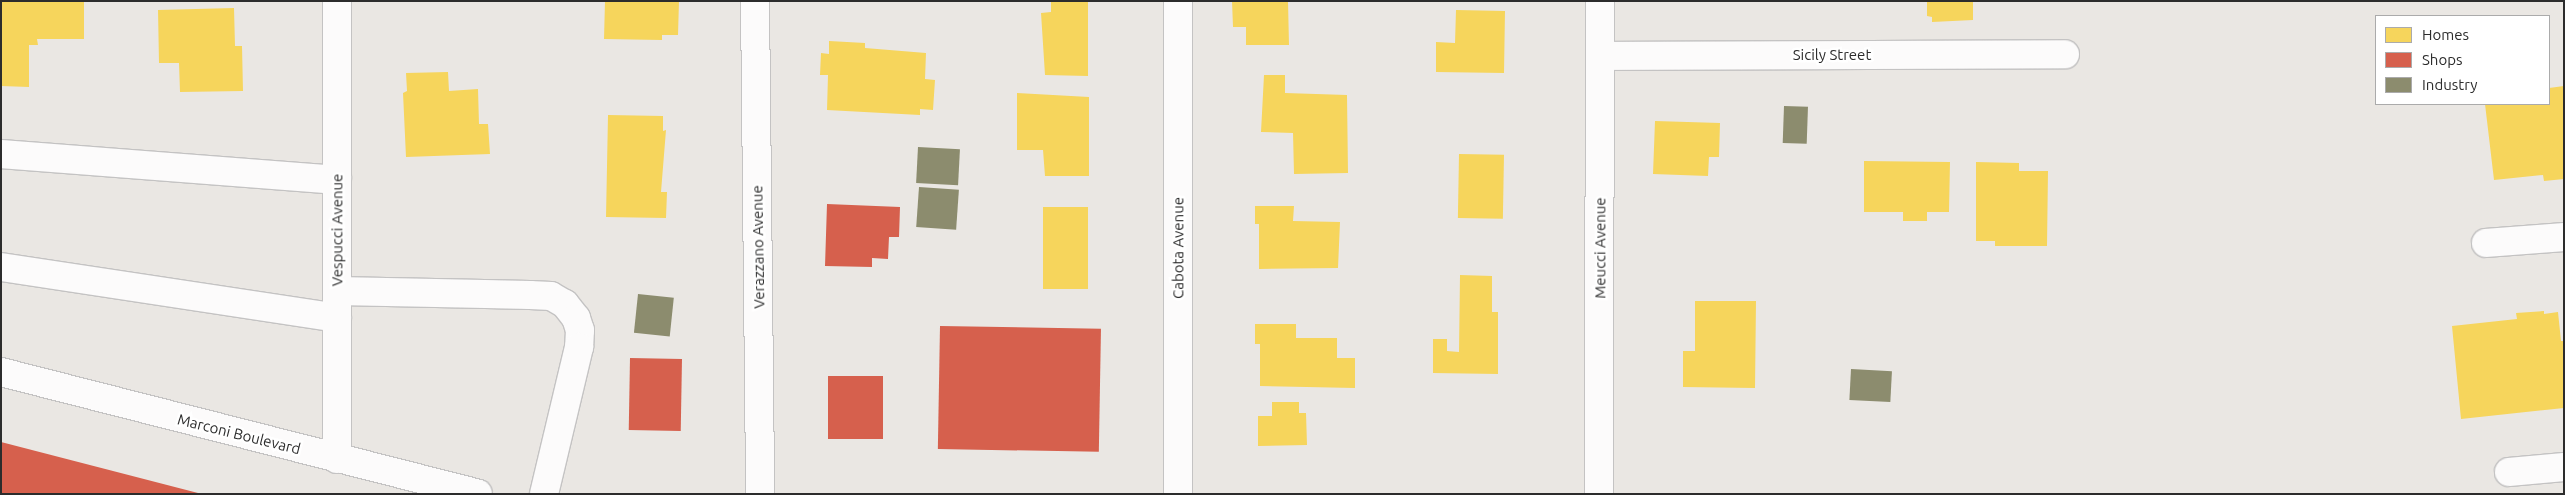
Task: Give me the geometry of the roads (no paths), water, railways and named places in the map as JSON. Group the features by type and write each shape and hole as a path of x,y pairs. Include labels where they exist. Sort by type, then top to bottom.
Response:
{"street":[{"name":"Vespucci Avenue","path":"337,1 337,459"},
{"name":"Verazzano Avenue","path":"755,1 760,494"},
{"name":"Cabota Avenue","path":"1178,1 1178,494"},
{"name":"Meucci Avenue","path":"1599,494 1600,1"},
{"name":"Sicily Street","path":"1600,56 2065,54"},
{"path":"1,154 337,180"},
{"path":"2486,244 2564,237"},
{"path":"1,267 337,318"},
{"path":"337,291 551,296 565,304 576,318 580,330 579,347 544,494"},
{"name":"Marconi Boulevard","path":"1,372 478,494"},
{"path":"2509,472 2564,467"}]}
